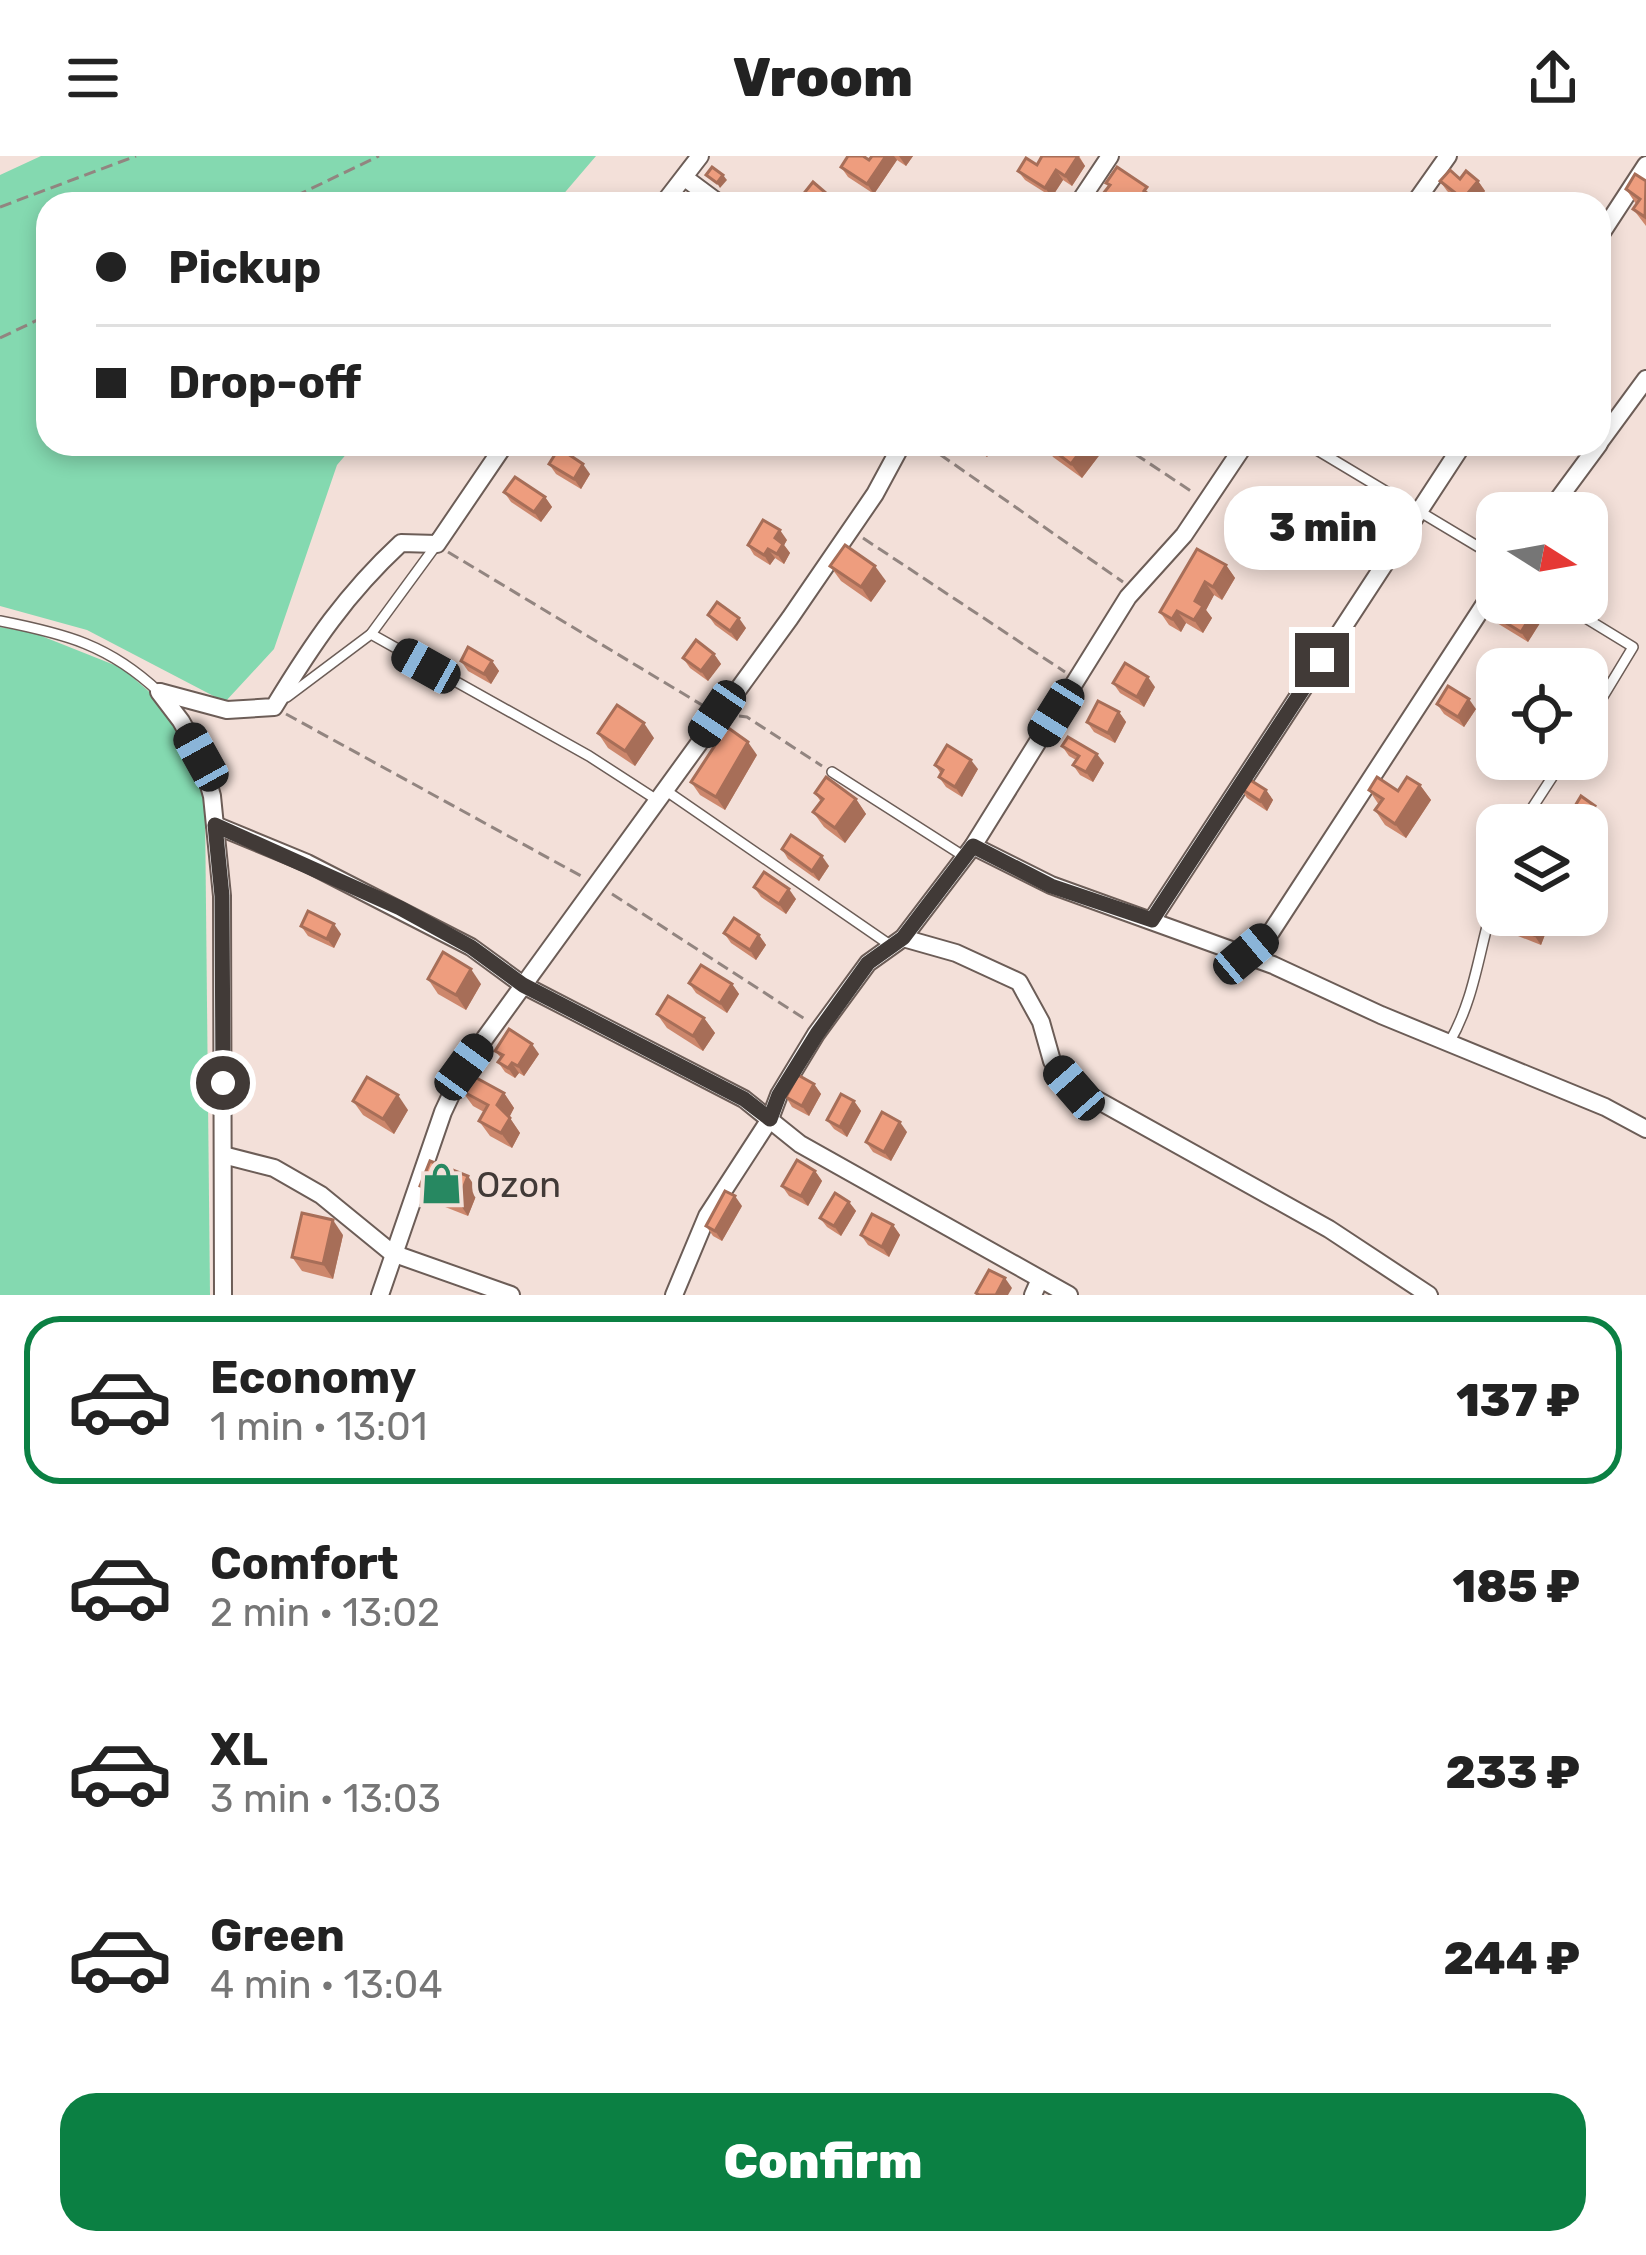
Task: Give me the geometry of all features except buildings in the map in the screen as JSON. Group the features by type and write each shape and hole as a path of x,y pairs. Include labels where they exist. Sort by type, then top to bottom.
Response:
{"street":[{"path":"673,192 700,156"},
{"path":"1422,192 1448,156"},
{"path":"1085,192 1103,159"},
{"path":"1611,217 1645,162"},
{"path":"685,178 704,192"},
{"path":"1611,427 1646,379"},
{"path":"159,692 226,710 274,707 326,623 362,579 401,543 437,544 497,456"},
{"path":"380,1295 392,1252 464,1067 851,529 895,456"},
{"path":"674,1295 707,1216 770,1119 779,1095 820,1029 868,963 897,942 969,852 1134,591 1184,536 1237,456"},
{"path":"1152,920 1455,456"},
{"path":"1564,492 1590,456"},
{"path":"1246,954 1271,932 1476,617"},
{"path":"159,692 201,757 215,825 222,896 223,1295"},
{"path":"215,825 400,908 471,947 523,985 744,1099 800,1144 1036,1287 1069,1295"},
{"path":"969,852 1246,954 1606,1108 1646,1130"},
{"path":"897,942 956,953 1019,982 1041,1022 1052,1061 1074,1088 1329,1228 1429,1295"},
{"path":"223,1155 274,1168 392,1252 511,1295"}],"lane":[{"path":"1326,456 1476,545"},
{"path":"274,707 371,634 437,544"},
{"path":"0,621 63,633 128,663 159,692"},
{"path":"1595,624 1633,647 1608,688"},
{"path":"371,634 662,795 897,942"},
{"path":"832,772 969,852"},
{"path":"1449,1043 1479,973 1484,936"}],"path":[{"path":"38,192 136,156"},
{"path":"304,192 379,156"},
{"path":"0,206 36,193"},
{"path":"0,338 36,321"},
{"path":"942,456 1134,591"},
{"path":"1138,456 1205,501"},
{"path":"851,529 1076,680"},
{"path":"437,544 717,714 747,717 832,772"},
{"path":"274,707 597,884 820,1029"}],"green space":[{"path":"41,156 596,156 565,192 36,192 36,456 345,456 337,465 274,649 225,702 87,630 0,606 0,175"},
{"path":"0,627 34,633 122,668 153,695 197,762 205,809 210,1295 0,1295"}],"place":[{"name":"Ozon","path":"442,1184"}],"route":[{"path":"223,1083 222,896 215,825 400,908 471,947 523,985 744,1099 770,1119 779,1095 817,1034 868,963 903,938 973,846 1051,886 1152,920 1322,660"}]}
